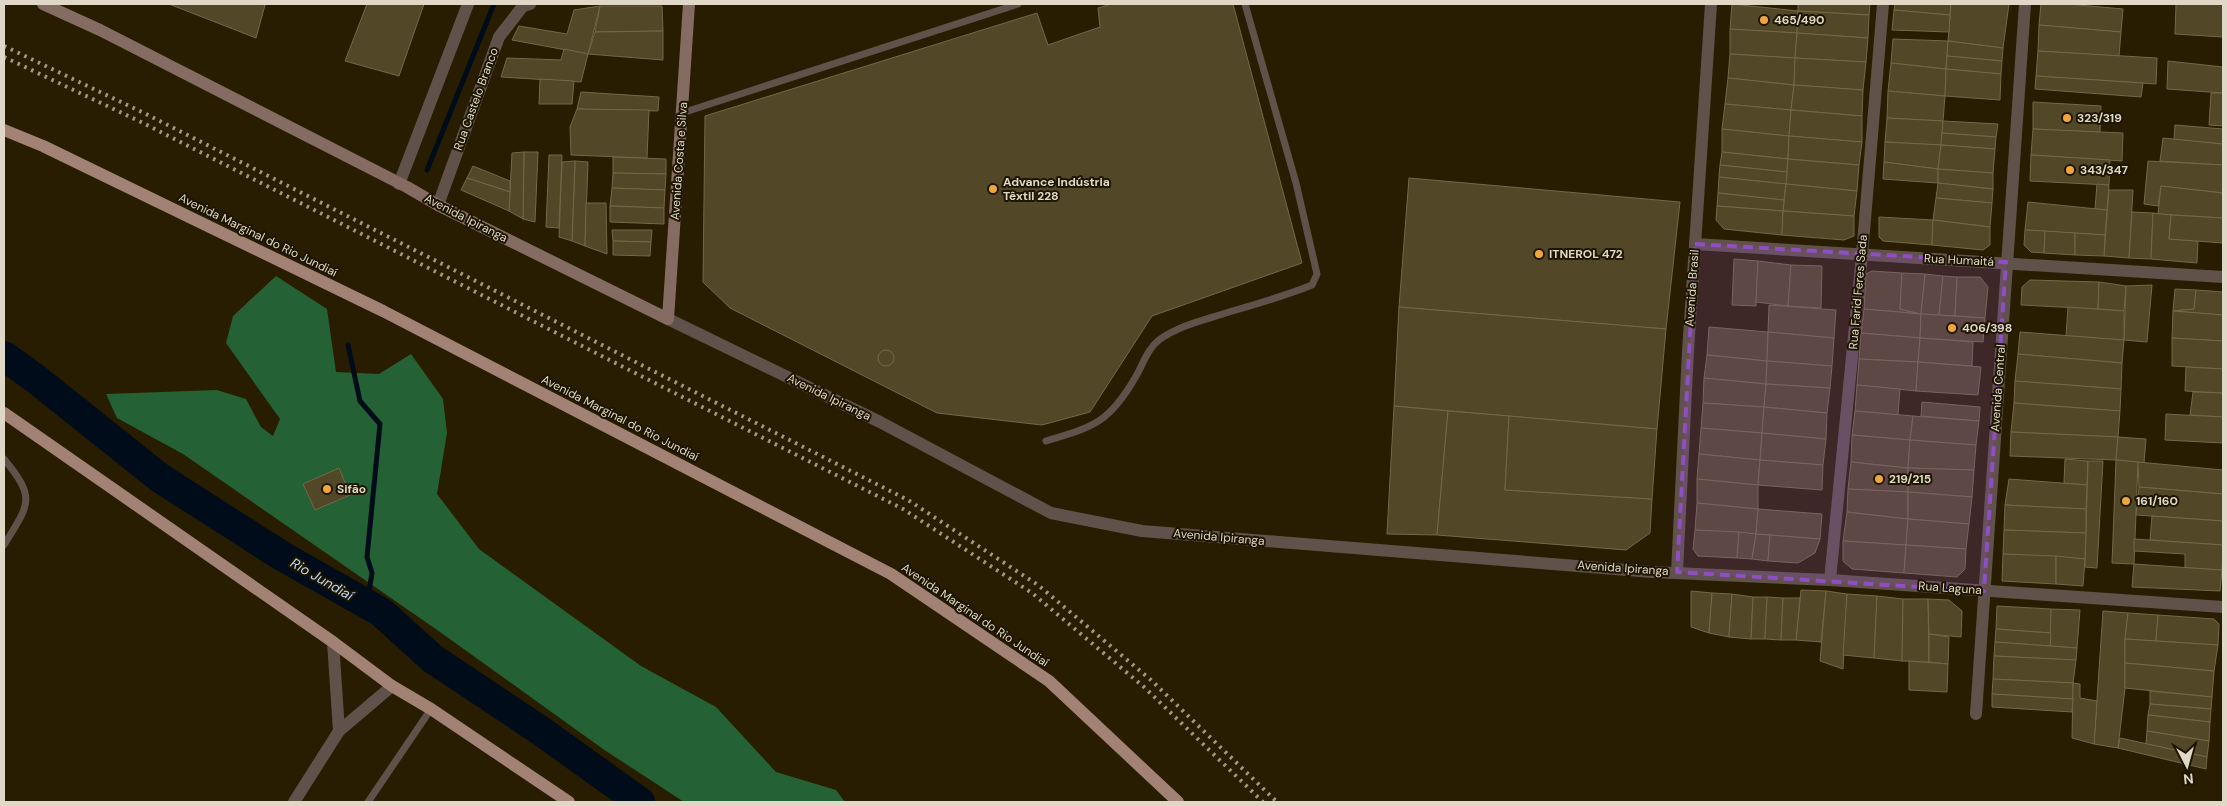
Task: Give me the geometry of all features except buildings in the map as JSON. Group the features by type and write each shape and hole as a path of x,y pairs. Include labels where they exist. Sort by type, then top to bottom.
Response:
{"main road":[{"name":"Avenida Ipiranga","path":"43,4 100,30 403,186 434,204 668,319"},
{"name":"Avenida Costa e Silva","path":"668,319 689,4"},
{"name":"Avenida Marginal do Rio Jundiaí","path":"4,130 43,146 383,311 891,574 1049,681 1178,802"},
{"path":"4,413 333,642 392,686 431,709 569,802"}],"street":[{"path":"403,186 468,4"},
{"name":"Rua Castelo Branco","path":"434,204 500,37 523,6 530,4"},
{"name":"Avenida Brasil","path":"1677,572 1710,4"},
{"name":"Rua Farid Feres Sada","path":"1830,580 1862,255 1883,4"},
{"name":"Avenida Central","path":"1976,714 2025,4"},
{"name":"Rua Humaitá","path":"1695,244 2223,277"},
{"name":"Avenida Ipiranga","path":"668,319 880,422 1051,514 1142,531 1652,572 1677,572"},
{"name":"Rua Laguna","path":"1677,572 1830,580 2223,607"},
{"path":"333,642 339,731"},
{"path":"294,802 339,731 392,686"}],"lane":[{"path":"682,113 1018,4"},
{"path":"1046,441 1098,424 1111,412 1135,379 1150,350 1158,341 1183,326 1287,296 1312,285 1317,274 1296,183 1245,4"},
{"path":"4,459 20,479 27,496 26,507 4,544"},
{"path":"368,802 431,709"}],"highlighted area":[{"path":"1695,244 2006,262 1984,591 1677,572"}],"green space":[{"path":"276,276 327,309 336,372 379,374 411,354 443,399 447,433 437,494 479,549 641,666 716,707 776,772 836,790 845,802 684,802 603,749 440,632 183,454 117,418 106,394 217,390 246,399 261,427 273,436 280,419 226,343 233,316"}],"waterway":[{"path":"427,170 494,4"},
{"path":"348,345 360,401 380,424 367,557 372,573 367,604"},
{"name":"Rio Jundiaí","path":"4,356 36,379 160,478 282,556 381,612 433,659 541,731 640,802"}],"railway":[{"path":"4,46 146,114 908,500 1038,585 1151,680 1277,802"},
{"path":"4,57 141,122 903,509 1032,593 1144,687 1263,802"}],"place":[{"name":"465/490","path":"1764,20"},
{"name":"323/319","path":"2067,118"},
{"name":"343/347","path":"2070,170"},
{"name":"Advance Indústria Têxtil 228","path":"993,189"},
{"name":"ITNEROL 472","path":"1539,254"},
{"name":"406/398","path":"1952,328"},
{"name":"219/215","path":"1879,479"},
{"name":"Sifão","path":"327,489"},
{"name":"161/160","path":"2126,501"}]}
